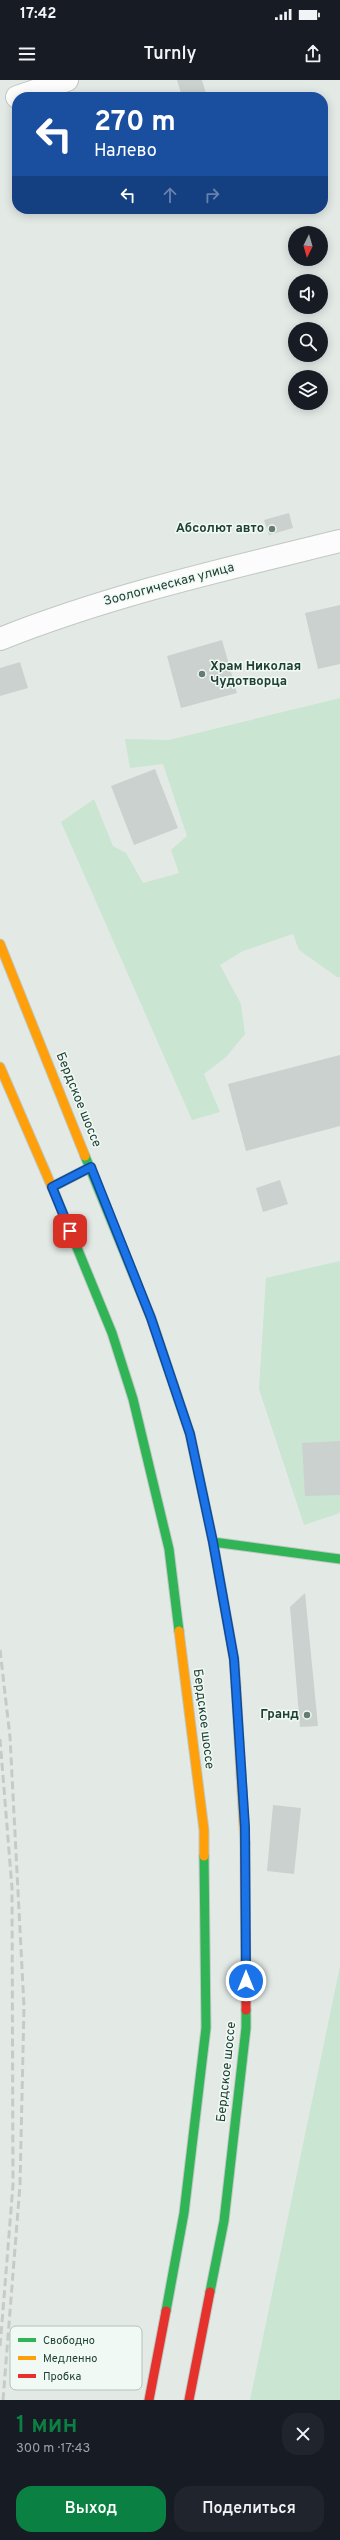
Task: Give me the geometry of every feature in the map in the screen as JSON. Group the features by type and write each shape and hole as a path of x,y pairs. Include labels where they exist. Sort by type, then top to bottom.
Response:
{"main road":[{"name":"Бердское шоссе","path":"0,944 151,1318 190,1434 213,1542 234,1659 245,1827 246,2028 224,2221 189,2400"},
{"name":"Бердское шоссе","path":"0,1066 112,1333 133,1398 169,1548 204,1830 206,2028 184,2213 149,2400"},
{"path":"52,1187 91,1167"},
{"path":"213,1542 340,1559"}],"street":[{"path":"32,92 67,80"},
{"path":"0,103 12,99"},
{"name":"Зоологическая улица","path":"0,639 86,608 200,575 340,541"}],"green space":[{"path":"340,698 340,977 337,977 299,950 293,934 243,951 220,965 241,1004 245,1034 226,1057 204,1074 220,1112 192,1120 61,822 94,799 113,846 126,853 143,883 179,873 171,850 187,836 163,764 130,768 125,739 169,740"},
{"path":"340,1261 340,1513 304,1525 259,1389 266,1278"},
{"path":"340,1966 340,2400 250,2400"}],"building":[{"path":"177,80 202,80 206,92 181,92"},
{"path":"289,513 293,528 269,535 264,520"},
{"path":"340,605 340,664 318,669 305,613"},
{"name":"Храм Николая Чудотворца","path":"222,640 237,693 181,708 167,656"},
{"path":"20,662 28,688 0,696 0,668"},
{"path":"155,769 178,828 134,845 111,786"},
{"path":"340,1055 340,1126 246,1151 228,1084"},
{"path":"280,1180 288,1204 263,1212 256,1188"},
{"path":"340,1441 340,1495 305,1496 302,1443"},
{"path":"305,1593 318,1726 300,1727 290,1607"},
{"path":"273,1805 301,1808 294,1874 267,1871"}],"railway":[{"path":"0,1650 10,1737 24,2007 20,2185 3,2400"},
{"path":"0,1739 12,1888 13,2185 0,2347"}],"traffic: fast":[{"path":"85,1156 151,1318 190,1434 213,1542 234,1659 236,1687"},
{"path":"52,1187 91,1167"},
{"path":"55,1194 112,1333 133,1399 169,1549 179,1631"},
{"path":"213,1542 340,1559"},
{"path":"166,2311 184,2213 206,2028 204,1856"},
{"path":"210,2292 224,2221 246,2028 246,2010"}],"traffic: slow":[{"path":"0,944 85,1156"},
{"path":"0,1067 55,1194"},
{"path":"179,1631 204,1830 204,1856"},
{"path":"236,1687 245,1843"}],"traffic: jam":[{"path":"245,1843 246,2010"},
{"path":"189,2400 210,2292"},
{"path":"149,2400 166,2311"}],"place":[{"name":"Абсолют авто","path":"272,529"},
{"name":"Храм Николая Чудотворца","path":"202,674"},
{"name":"Гранд","path":"307,1715"}],"route":[{"path":"70,1231 52,1187 91,1167 151,1318 190,1434 213,1542 234,1659 245,1827 246,1981"}]}
